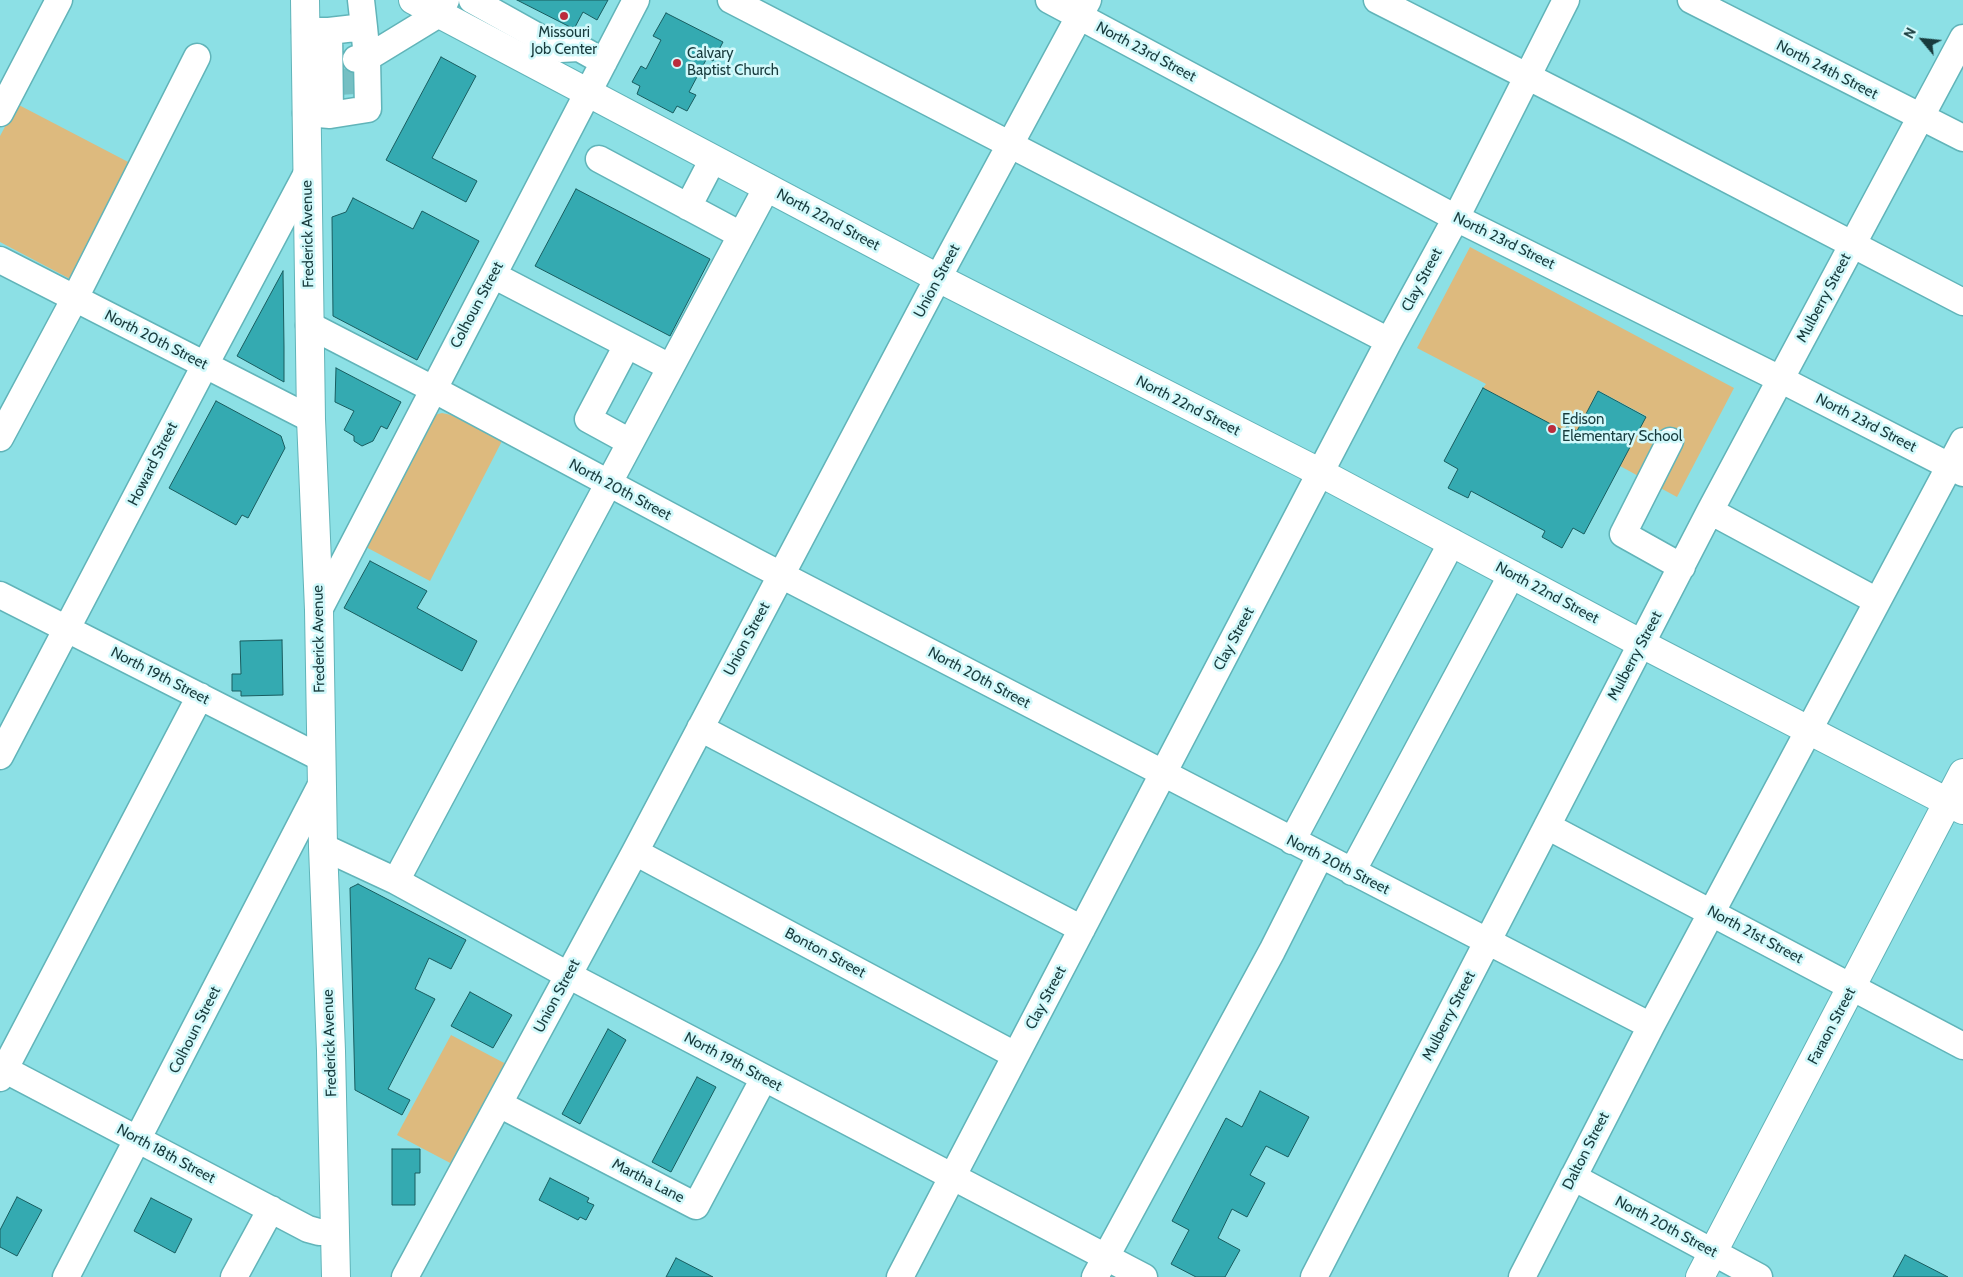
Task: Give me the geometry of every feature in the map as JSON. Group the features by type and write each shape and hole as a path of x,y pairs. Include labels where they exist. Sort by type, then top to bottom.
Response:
{"main road":[{"name":"Frederick Avenue","path":"305,0 317,31 318,114 307,173 309,326 319,610 321,770 331,1051 336,1277"},
{"name":"North 22nd Street","path":"413,0 443,7 588,92 938,278 1321,473 1642,644 1956,806"},
{"name":"Faraon Street","path":"1700,1277 1852,988 1956,806 1963,774"}],"street":[{"path":"0,113 59,0"},
{"path":"318,114 348,70 364,27 361,0"},
{"path":"472,0 560,49 578,48 604,62"},
{"name":"Colhoun Street","path":"319,610 636,0"},
{"path":"731,0 1389,341"},
{"name":"North 23rd Street","path":"1049,0 1084,8 1456,218 1780,379 1956,470"},
{"path":"1377,0 1963,302"},
{"name":"Clay Street","path":"900,1277 1389,341 1456,218 1566,0"},
{"name":"North 24th Street","path":"1691,0 1963,138"},
{"path":"348,70 443,7"},
{"name":"Union Street","path":"405,1277 635,852 938,278 1084,8"},
{"path":"317,31 364,27"},
{"path":"317,31 348,70 368,109 318,114"},
{"name":"Mulberry Street","path":"1314,1277 1710,511 1963,38"},
{"path":"0,438 75,298 197,57"},
{"path":"599,159 741,236"},
{"path":"688,207 713,159"},
{"name":"Howard Street","path":"0,756 307,173"},
{"path":"396,881 767,187"},
{"name":"North 20th Street","path":"0,260 312,419"},
{"path":"493,275 670,368"},
{"name":"North 20th Street","path":"309,326 433,389 607,484 781,575 1651,1026"},
{"path":"627,345 588,419 630,442"},
{"name":"Dalton Street","path":"1522,1277 1651,1026 1877,601 1956,470 1963,440"},
{"path":"1670,441 1623,534 1682,567"},
{"path":"1710,511 1877,601"},
{"path":"1292,841 1452,542"},
{"path":"1352,872 1512,574"},
{"name":"North 19th Street","path":"0,595 200,696 321,770"},
{"path":"1,1071 200,696"},
{"path":"700,728 1082,930"},
{"name":"Colhoun Street","path":"66,1277 138,1139 321,770"},
{"name":"North 21st Street","path":"1547,826 1963,1046"},
{"name":"North 19th Street","path":"323,847 396,881 568,975 952,1177 1100,1267 1144,1277"},
{"name":"Bonton Street","path":"635,852 1016,1055"},
{"path":"1100,1267 1272,951 1320,856"},
{"name":"North 18th Street","path":"1,1071 138,1139 308,1229 319,1232 335,1232"},
{"name":"Martha Lane","path":"499,1104 696,1206 764,1078"},
{"name":"North 20th Street","path":"1573,1176 1759,1277"},
{"path":"234,1277 271,1209"}],"shaded area":[{"path":"17,104 134,165 74,281 0,242 0,136"},
{"path":"1470,247 1734,388 1677,497 1620,466 1646,416 1599,391 1577,431 1567,426 1564,431 1483,388 1486,384 1417,348"},
{"path":"442,413 451,415 502,441 430,581 364,546 434,415"},
{"path":"451,1035 508,1065 454,1165 397,1135"}],"building":[{"name":"Missouri Job Center","path":"517,0 608,0 597,20 583,12 574,29"},
{"name":"Calvary Baptist Church","path":"666,13 723,42 713,61 707,58 689,92 696,95 687,111 677,106 673,113 637,94 640,86 632,82 641,66 646,69 661,40 653,36"},
{"path":"441,57 476,76 432,158 477,181 466,202 386,160"},
{"path":"576,189 710,259 670,336 535,266"},
{"path":"353,198 413,229 422,211 479,241 417,360 333,316 332,217 346,212"},
{"path":"283,271 284,347 284,382 237,356"},
{"path":"336,368 401,402 387,429 381,426 373,441 362,446 354,441 354,436 344,430 354,411 335,402"},
{"name":"Edison Elementary School","path":"1483,388 1564,431 1567,426 1577,431 1598,391 1646,417 1584,534 1573,528 1562,548 1542,537 1545,531 1471,491 1468,498 1448,488 1458,469 1444,461"},
{"path":"216,401 281,436 285,448 248,518 242,515 236,525 169,488"},
{"path":"370,561 427,591 417,608 477,641 462,671 344,608"},
{"path":"282,640 283,695 241,696 241,691 232,691 232,674 241,674 240,641"},
{"path":"358,884 466,940 451,969 429,958 415,989 435,999 388,1089 410,1100 402,1115 355,1090 350,888"},
{"path":"470,992 512,1015 493,1048 451,1026"},
{"path":"608,1029 626,1040 580,1124 562,1114"},
{"path":"697,1077 716,1087 671,1172 652,1162"},
{"path":"1260,1091 1309,1117 1288,1157 1266,1146 1250,1175 1265,1183 1247,1217 1232,1209 1218,1238 1240,1250 1225,1277 1196,1277 1171,1264 1189,1230 1172,1221 1226,1118 1242,1127"},
{"path":"392,1149 420,1149 420,1173 415,1173 415,1205 392,1205"},
{"path":"550,1178 589,1198 587,1202 594,1205 586,1220 580,1217 578,1220 539,1200"},
{"path":"17,1197 42,1210 17,1256 0,1247 0,1230"},
{"path":"151,1198 192,1219 175,1253 134,1231"},
{"path":"1905,1255 1948,1277 1893,1277"},
{"path":"676,1258 713,1277 666,1277"}],"tunnel":[{"path":"337,82 356,81"}],"place":[{"name":"Missouri Job Center","path":"564,16"},
{"name":"Calvary Baptist Church","path":"677,63"},
{"name":"Edison Elementary School","path":"1552,429"}]}
